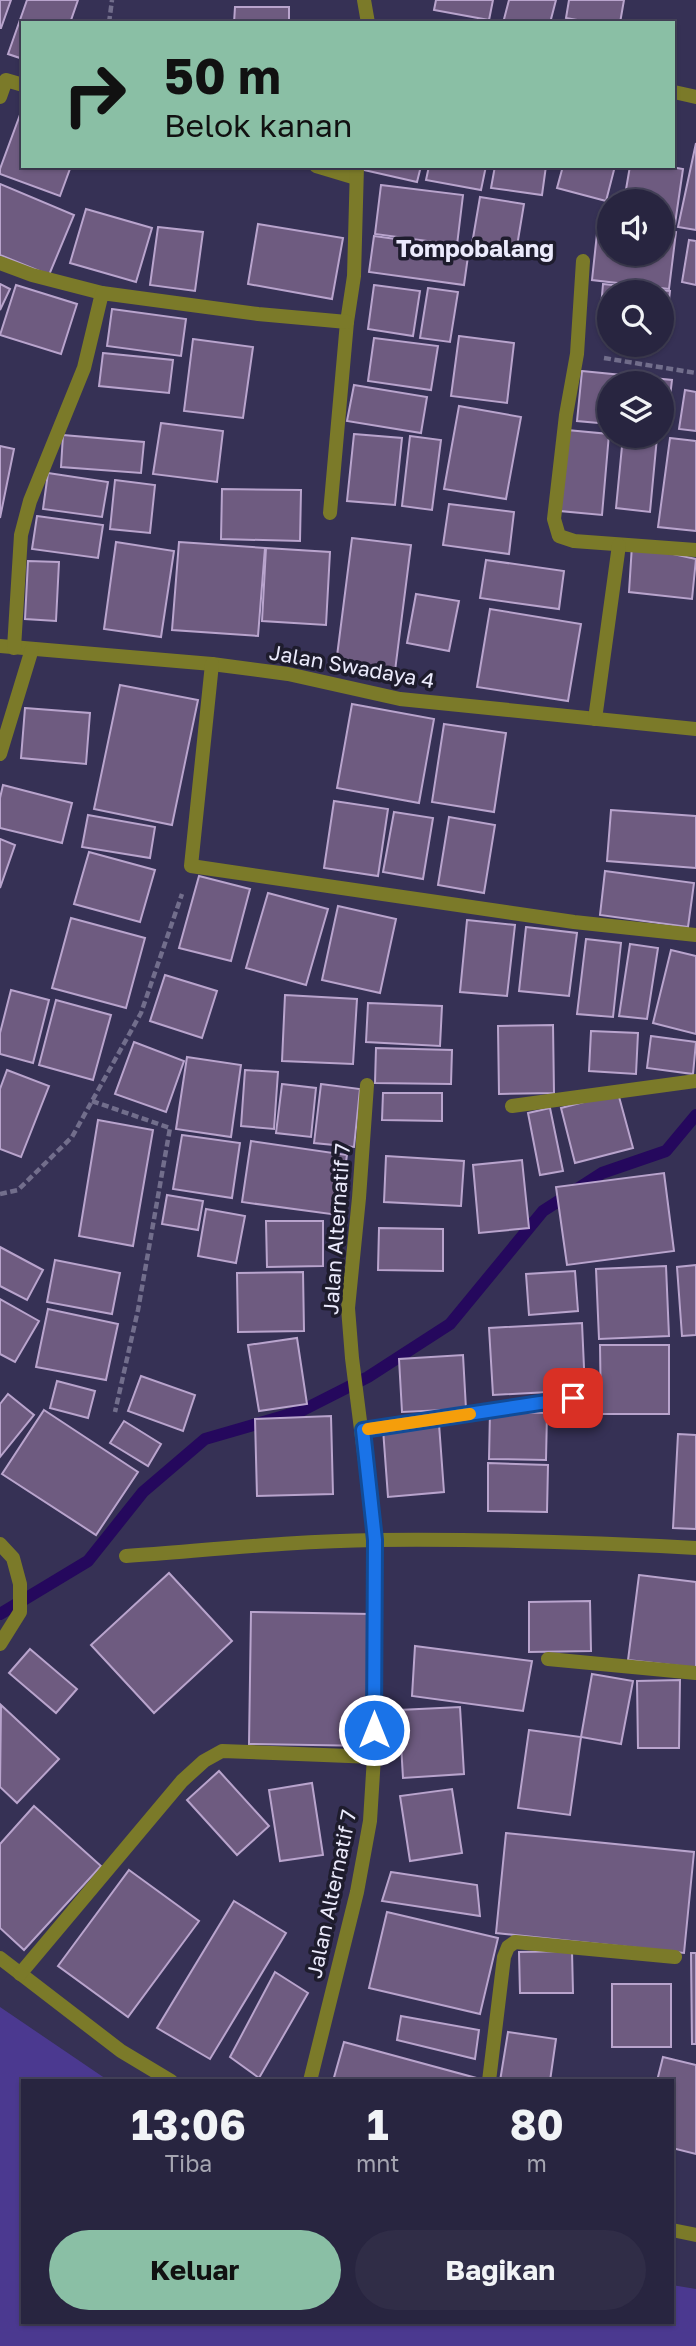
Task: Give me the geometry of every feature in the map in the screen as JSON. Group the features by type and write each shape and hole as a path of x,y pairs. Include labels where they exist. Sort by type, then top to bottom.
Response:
{"street":[{"path":"364,0 368,21"},
{"path":"0,96 3,79 21,84"},
{"path":"675,92 696,97"},
{"path":"329,168 356,172 354,276 347,322 330,513"},
{"path":"583,261 577,354 554,519 556,529 559,536 573,541 696,550"},
{"path":"0,263 32,275 102,293 258,314 347,322"},
{"path":"7,647 21,535 30,500 84,369 102,293"},
{"path":"595,719 620,545"},
{"name":"Jalan Swadaya 4","path":"7,647 212,664 288,674 400,699 696,729"},
{"path":"0,754 32,649"},
{"path":"212,664 191,866 561,920 696,935"},
{"path":"512,1106 696,1081"},
{"name":"Jalan Alternatif 7","path":"310,2079 357,1892 370,1821 374,1757 375,1540 348,1308 367,1085"},
{"path":"363,1430 573,1398"},
{"path":"126,1556 375,1540 598,1542 696,1548"},
{"path":"0,1544 13,1558 20,1584 20,1612 0,1644"},
{"path":"548,1659 696,1673"},
{"path":"20,1974 182,1781 204,1761 222,1751 374,1757"},
{"path":"489,2079 504,1958 508,1947 515,1942 675,1957"},
{"path":"0,1958 121,2051 168,2079"},
{"path":"674,2230 696,2235"}],"path":[{"path":"109,21 111,0"},
{"path":"577,354 696,373"},
{"path":"0,1194 18,1190 72,1137 141,1013 191,866"},
{"path":"92,1101 170,1128 138,1310 115,1412"}],"shaded area":[{"path":"0,2007 106,2079 21,2079 21,2324 674,2324 674,2285 696,2289 696,2346 0,2346"}],"building":[{"path":"0,0 11,0 1,28 0,28"},
{"path":"27,0 78,0 71,21 21,21 21,58 8,54"},
{"path":"436,0 493,0 489,20 434,10"},
{"path":"509,0 556,0 551,21 504,21"},
{"path":"569,0 624,0 620,21 566,18"},
{"path":"235,7 289,7 289,21 234,21"},
{"path":"21,112 21,168 70,168 60,196 0,174"},
{"path":"696,143 696,230 678,227"},
{"path":"364,168 420,168 417,182"},
{"path":"429,168 486,168 481,190 426,180"},
{"path":"495,168 546,168 542,195 491,188"},
{"path":"562,168 614,168 609,189 597,189 597,199 557,188"},
{"path":"630,168 683,169 675,224 674,189 626,189"},
{"path":"0,184 74,215 49,275 0,255"},
{"path":"381,185 463,195 457,245 375,234"},
{"path":"480,197 524,204 516,252 472,244"},
{"path":"86,209 152,228 136,282 70,263"},
{"path":"258,224 343,238 332,299 248,284"},
{"path":"158,227 203,232 195,291 150,285"},
{"path":"597,233 597,266 672,266 670,280 592,280"},
{"path":"374,236 469,249 464,285 369,272"},
{"path":"689,240 696,241 696,285 682,282"},
{"path":"0,284 10,289 0,310"},
{"path":"16,285 77,304 61,354 0,335"},
{"path":"374,285 420,291 413,336 368,329"},
{"path":"428,288 458,292 450,342 420,338"},
{"path":"112,309 186,319 181,356 107,346"},
{"path":"459,336 514,343 507,403 451,396"},
{"path":"374,338 438,346 431,390 368,381"},
{"path":"193,339 253,347 243,418 184,411"},
{"path":"103,353 173,360 169,393 99,386"},
{"path":"582,371 597,372 597,423 577,421"},
{"path":"354,385 427,397 421,433 347,421"},
{"path":"685,390 696,392 696,431 679,429"},
{"path":"459,406 521,417 506,499 444,489"},
{"path":"161,423 223,431 217,482 153,474"},
{"path":"567,430 597,433 597,448 608,448 602,515 560,511"},
{"path":"354,434 402,438 395,505 347,501"},
{"path":"63,435 144,442 141,473 61,467"},
{"path":"410,436 441,440 432,510 402,506"},
{"path":"674,438 696,441 696,531 658,527 669,448 674,448"},
{"path":"0,446 14,449 0,518"},
{"path":"622,448 656,448 650,512 616,508"},
{"path":"48,473 108,482 102,517 43,509"},
{"path":"115,480 155,485 150,533 110,529"},
{"path":"222,489 301,490 300,541 221,539"},
{"path":"449,504 514,512 509,554 443,545"},
{"path":"37,516 103,525 98,558 32,549"},
{"path":"352,538 411,545 395,671 336,664"},
{"path":"116,542 174,551 161,637 104,629"},
{"path":"179,542 265,548 258,636 172,630"},
{"path":"632,545 696,559 692,599 629,592"},
{"path":"266,548 330,552 326,625 262,621"},
{"path":"486,560 564,571 559,609 480,598"},
{"path":"28,561 59,562 56,621 25,619"},
{"path":"416,594 459,601 449,651 407,643"},
{"path":"490,609 581,624 568,701 477,687"},
{"path":"120,685 198,700 172,825 94,809"},
{"path":"352,704 434,719 419,803 337,788"},
{"path":"25,708 90,713 86,764 21,758"},
{"path":"444,724 506,733 494,812 432,802"},
{"path":"3,785 72,803 62,843 0,828"},
{"path":"334,801 388,809 378,876 324,868"},
{"path":"611,810 696,816 696,868 607,861"},
{"path":"394,812 433,818 423,879 383,872"},
{"path":"88,815 155,827 150,858 82,847"},
{"path":"449,817 495,825 484,893 438,885"},
{"path":"0,839 15,845 0,888"},
{"path":"89,852 155,870 140,922 74,904"},
{"path":"605,871 694,883 688,927 600,915"},
{"path":"199,876 250,889 231,961 179,948"},
{"path":"268,893 328,909 306,985 246,968"},
{"path":"338,906 396,919 380,993 322,980"},
{"path":"71,918 145,938 126,1008 52,988"},
{"path":"467,920 515,925 507,996 460,992"},
{"path":"526,927 577,933 569,996 519,991"},
{"path":"586,939 621,943 613,1017 577,1014"},
{"path":"630,944 658,948 647,1019 619,1016"},
{"path":"671,950 696,956 696,1034 653,1023"},
{"path":"165,975 217,991 202,1038 150,1021"},
{"path":"11,990 49,1000 33,1063 0,1054 0,1033"},
{"path":"285,995 357,999 353,1064 282,1061"},
{"path":"56,1000 111,1015 93,1080 39,1065"},
{"path":"368,1003 442,1006 440,1046 366,1042"},
{"path":"553,1025 554,1093 499,1094 498,1026"},
{"path":"591,1031 638,1033 636,1074 589,1071"},
{"path":"651,1036 696,1042 693,1074 647,1068"},
{"path":"134,1042 184,1061 166,1112 115,1094"},
{"path":"376,1048 452,1050 451,1084 375,1083"},
{"path":"187,1057 241,1065 231,1137 176,1129"},
{"path":"7,1070 49,1086 21,1157 0,1149 0,1089"},
{"path":"245,1070 278,1072 274,1129 241,1126"},
{"path":"282,1084 316,1088 311,1137 276,1133"},
{"path":"321,1084 360,1089 354,1147 314,1143"},
{"path":"383,1093 442,1093 442,1121 382,1120"},
{"path":"618,1093 633,1148 575,1163 561,1108"},
{"path":"550,1108 563,1171 540,1175 528,1113"},
{"path":"98,1120 153,1130 133,1246 79,1236"},
{"path":"182,1135 240,1143 232,1198 173,1189"},
{"path":"251,1141 347,1155 338,1215 242,1202"},
{"path":"386,1156 464,1161 461,1206 384,1202"},
{"path":"522,1160 529,1228 479,1233 473,1165"},
{"path":"664,1173 674,1251 567,1265 556,1187"},
{"path":"167,1195 203,1201 198,1230 162,1224"},
{"path":"206,1209 245,1216 236,1263 198,1256"},
{"path":"266,1221 323,1221 323,1266 267,1267"},
{"path":"379,1228 443,1229 443,1271 378,1270"},
{"path":"0,1247 43,1270 27,1300 0,1286"},
{"path":"55,1260 120,1273 112,1314 47,1302"},
{"path":"696,1265 696,1335 682,1336 677,1267"},
{"path":"666,1266 669,1336 599,1339 596,1269"},
{"path":"575,1271 578,1311 529,1315 526,1274"},
{"path":"303,1272 304,1331 238,1332 237,1273"},
{"path":"0,1299 39,1321 15,1362 0,1354"},
{"path":"48,1309 118,1324 106,1380 36,1367"},
{"path":"582,1323 585,1390 493,1395 489,1328"},
{"path":"297,1338 307,1404 259,1411 248,1345"},
{"path":"600,1345 669,1345 669,1414 601,1414"},
{"path":"463,1355 466,1409 402,1412 399,1359"},
{"path":"141,1376 195,1395 183,1431 128,1411"},
{"path":"57,1381 95,1391 88,1418 50,1408"},
{"path":"8,1394 34,1415 0,1457 0,1404"},
{"path":"44,1410 138,1472 96,1535 2,1474"},
{"path":"490,1411 547,1413 546,1460 489,1459"},
{"path":"331,1416 333,1494 257,1496 255,1419"},
{"path":"124,1421 161,1444 148,1466 110,1443"},
{"path":"439,1424 444,1492 388,1497 383,1429"},
{"path":"678,1434 696,1435 696,1529 673,1528"},
{"path":"488,1463 548,1465 547,1512 488,1511"},
{"path":"169,1573 232,1641 154,1713 91,1645"},
{"path":"639,1575 696,1582 696,1668 628,1660"},
{"path":"590,1601 591,1651 529,1652 529,1602"},
{"path":"251,1612 371,1614 369,1746 249,1744"},
{"path":"415,1646 532,1661 523,1711 412,1696"},
{"path":"30,1649 77,1689 56,1713 9,1673"},
{"path":"592,1674 633,1681 621,1744 581,1737"},
{"path":"680,1680 679,1748 638,1748 637,1681"},
{"path":"1,1705 59,1759 17,1803 0,1787"},
{"path":"460,1707 464,1774 403,1778 399,1710"},
{"path":"529,1730 581,1737 570,1815 518,1808"},
{"path":"219,1771 269,1826 237,1855 187,1800"},
{"path":"312,1783 323,1855 280,1861 269,1790"},
{"path":"452,1789 462,1853 410,1861 400,1796"},
{"path":"34,1806 101,1866 24,1950 0,1928 0,1844"},
{"path":"506,1833 694,1852 684,1953 496,1933"},
{"path":"129,1870 199,1921 128,2017 58,1966"},
{"path":"391,1872 477,1885 480,1916 382,1901"},
{"path":"234,1901 286,1933 210,2059 157,2028"},
{"path":"387,1912 498,1938 480,2014 369,1988"},
{"path":"572,1951 573,1993 520,1993 519,1952"},
{"path":"691,1953 696,1953 696,2044 692,2044"},
{"path":"275,1972 308,1993 259,2078 230,2057"},
{"path":"612,1984 671,1984 671,2047 612,2047"},
{"path":"401,2016 479,2030 475,2059 397,2040"},
{"path":"508,2032 556,2039 550,2079 500,2079"},
{"path":"344,2042 480,2079 334,2079"},
{"path":"663,2057 696,2065 696,2154 674,2148 674,2079 658,2079"}],"waterway":[{"path":"0,1614 88,1561 143,1492 205,1439 301,1411 368,1377 450,1324 543,1211 602,1173 666,1151 696,1115"}],"slow traffic":[{"path":"368,1429 470,1414"}],"district":[{"name":"Tompobalang","path":"475,247"}],"route":[{"path":"374,1730 375,1540 363,1430 573,1398"}]}
